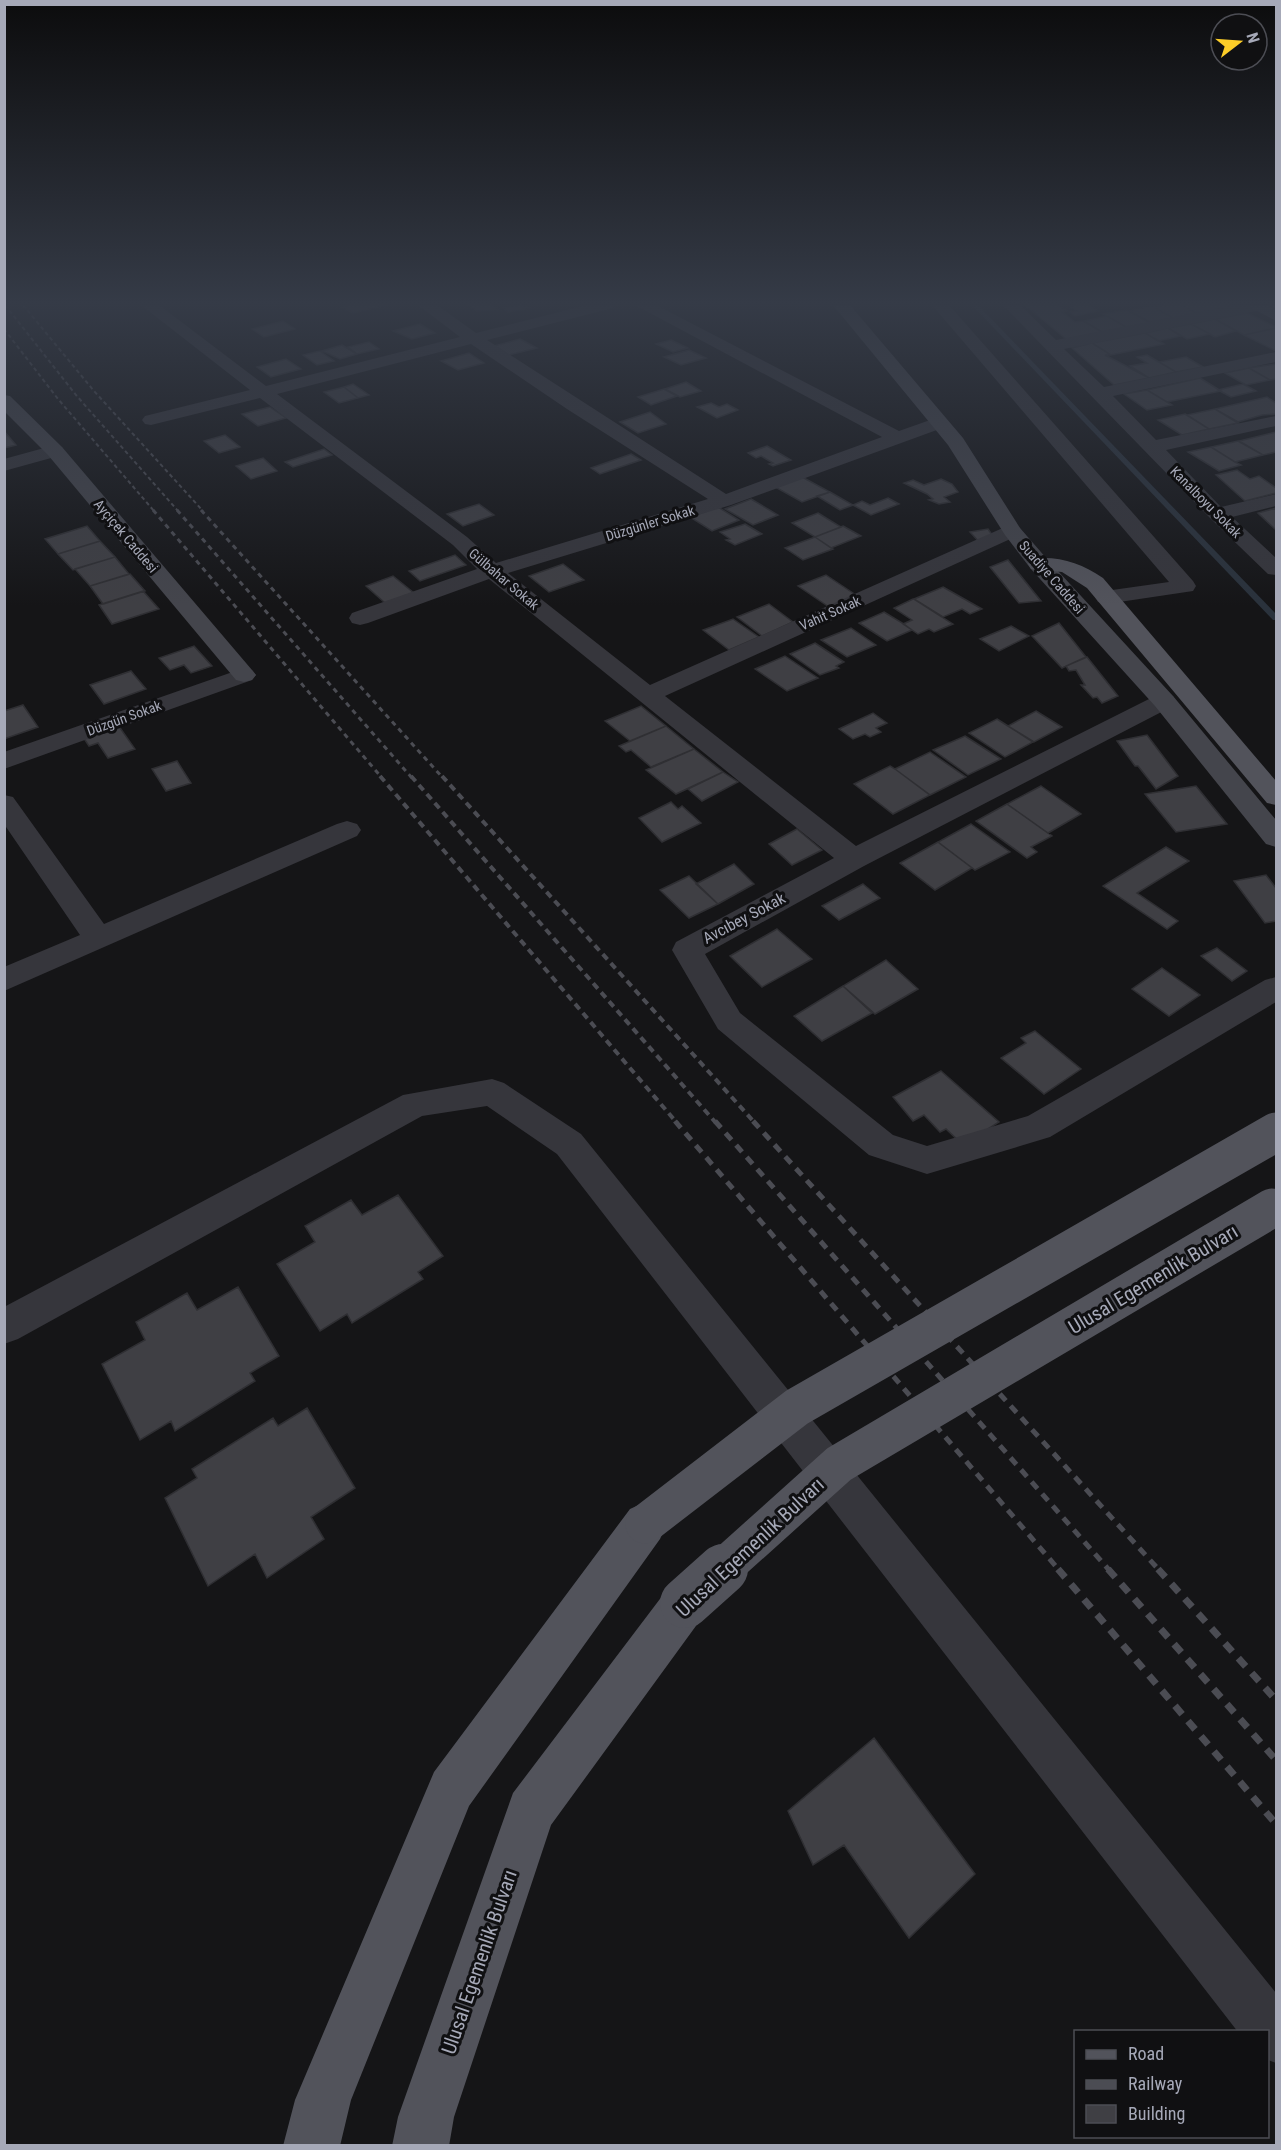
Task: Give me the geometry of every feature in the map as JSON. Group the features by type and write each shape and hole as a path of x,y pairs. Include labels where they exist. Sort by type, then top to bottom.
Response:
{"main road":[{"name":"Ayçiçek Caddesi","path":"9,405 55,452 244,675"},
{"name":"Suadiye Caddesi","path":"924,405 956,442 1012,531 1039,564 1164,701 1276,838"},
{"path":"1039,564 1057,562 1078,570 1095,583 1276,797"},
{"path":"311,2145 323,2100 451,1789 645,1524 797,1407 1276,1132"},
{"name":"Ulusal Egemenlik Bulvarı","path":"420,2145 426,2117 531,1811 685,1603 839,1464 1274,1207"}],"street":[{"path":"151,420 210,405"},
{"name":"Gülbahar Sokak","path":"281,405 460,542 492,571 854,859"},
{"path":"572,405 724,501"},
{"path":"835,405 898,438"},
{"path":"1027,405 1185,586 1106,597"},
{"name":"Kanalboyu Sokak","path":"1112,405 1217,514 1276,569"},
{"path":"1152,447 1276,421"},
{"name":"Düzgünler Sokak","path":"360,618 492,571 724,501 939,423"},
{"path":"4,465 55,452"},
{"path":"1217,514 1276,500"},
{"name":"Vahit Sokak","path":"647,695 1012,531"},
{"name":"Düzgün Sokak","path":"4,761 244,675"},
{"name":"Avcıbey Sokak","path":"1164,701 854,859 687,950 729,1022 881,1144 927,1160 1038,1127 1276,988"},
{"path":"4,803 98,939"},
{"path":"4,980 347,830"},
{"path":"4,1327 415,1104 492,1092 569,1144 1276,2036"}],"building":[{"path":"729,405 738,410 717,418 697,407"},
{"path":"1140,405 1170,405 1147,410"},
{"path":"1231,405 1276,405 1276,414 1262,415 1238,422 1215,409"},
{"path":"270,407 286,418 258,426 242,414"},
{"path":"1215,409 1238,423 1209,429 1187,415"},
{"path":"650,412 666,424 638,433 620,422"},
{"path":"1185,414 1209,429 1182,435 1158,420"},
{"path":"4,431 16,445 4,448"},
{"path":"1276,432 1276,452 1263,455 1239,441"},
{"path":"225,435 240,447 219,453 204,441"},
{"path":"1238,441 1263,455 1235,462 1211,447"},
{"path":"767,446 791,460 773,466 769,464 773,463 761,456 756,458 748,453"},
{"path":"1211,447 1241,465 1219,471 1188,452"},
{"path":"324,449 332,455 293,467 285,462"},
{"path":"631,454 641,460 600,474 591,468"},
{"path":"263,458 277,471 251,479 236,466"},
{"path":"1237,470 1250,479 1259,476 1276,488 1276,493 1245,501 1216,475"},
{"path":"802,477 830,492 802,502 775,487"},
{"path":"941,479 952,484 958,492 944,497 950,502 939,504 929,500 933,499 904,483 913,480 924,485"},
{"path":"830,492 853,505 840,510 817,496"},
{"path":"888,498 899,504 871,515 853,505 862,501 870,505"},
{"path":"751,499 778,515 753,525 725,509"},
{"path":"479,504 494,515 463,526 447,514"},
{"path":"718,507 739,520 712,531 690,517"},
{"path":"1276,508 1276,530 1258,513"},
{"path":"818,513 841,527 815,537 792,523"},
{"path":"745,524 762,534 735,545 726,540 730,539 720,532"},
{"path":"87,526 100,541 58,554 45,539"},
{"path":"843,526 861,536 831,548 815,537"},
{"path":"988,529 995,539 981,544 970,532"},
{"path":"815,537 833,549 803,560 785,548"},
{"path":"100,541 115,557 73,570 58,554"},
{"path":"455,555 466,565 420,581 409,571"},
{"path":"115,557 129,574 90,586 75,569"},
{"path":"1008,560 1041,601 1019,603 990,567"},
{"path":"563,564 584,580 549,592 529,576"},
{"path":"130,574 145,591 103,604 90,586"},
{"path":"826,575 856,595 829,607 798,586"},
{"path":"393,576 414,593 385,603 366,586"},
{"path":"943,587 982,609 970,614 962,609 943,617 914,599"},
{"path":"143,591 159,609 112,624 99,605"},
{"path":"914,599 953,624 934,632 929,629 918,634 903,624 912,620 894,608"},
{"path":"769,604 793,622 762,636 737,617"},
{"path":"884,612 912,630 887,641 859,623"},
{"path":"733,619 759,637 729,650 703,630"},
{"path":"1059,623 1086,657 1062,668 1032,636"},
{"path":"1011,626 1029,636 999,651 980,639"},
{"path":"851,628 876,645 847,657 821,640"},
{"path":"815,643 844,662 836,666 839,668 820,675 790,654"},
{"path":"194,646 212,666 191,673 184,665 170,670 159,658"},
{"path":"785,656 818,678 787,691 755,669"},
{"path":"1087,657 1118,696 1102,703 1097,697 1093,698 1081,685 1085,685 1076,670 1069,671 1066,666"},
{"path":"131,671 146,689 104,704 90,685"},
{"path":"23,705 38,727 4,739 4,711"},
{"path":"641,706 666,726 630,741 605,721"},
{"path":"1036,711 1062,727 1034,742 1008,726"},
{"path":"873,713 887,723 876,728 881,732 870,737 865,734 853,739 839,729"},
{"path":"997,719 1033,742 1005,757 969,733"},
{"path":"118,725 135,749 108,758 98,743 89,746 83,737"},
{"path":"666,726 694,749 651,767 631,750 626,752 619,746"},
{"path":"1147,735 1178,776 1156,789 1117,741"},
{"path":"965,736 1001,759 968,775 933,750"},
{"path":"694,749 723,772 676,794 646,770"},
{"path":"930,752 966,777 930,795 895,769"},
{"path":"177,761 191,783 166,791 152,769"},
{"path":"890,766 930,795 893,814 854,784"},
{"path":"723,772 738,782 702,801 688,789"},
{"path":"1041,786 1081,814 1048,833 1007,804"},
{"path":"1196,786 1227,824 1176,832 1145,794"},
{"path":"671,802 678,809 682,806 701,823 662,842 639,818"},
{"path":"1007,804 1052,836 1031,847 1037,852 1027,858 976,821"},
{"path":"971,824 1010,852 975,870 938,842"},
{"path":"797,829 822,850 792,865 769,844"},
{"path":"938,842 972,868 935,890 900,863"},
{"path":"1166,847 1189,861 1137,893 1178,921 1167,929 1103,886"},
{"path":"734,864 754,884 718,904 696,884"},
{"path":"1266,875 1276,888 1276,921 1265,923 1234,881"},
{"path":"689,876 718,904 689,918 660,890"},
{"path":"863,884 880,898 839,920 822,906"},
{"path":"777,929 812,959 762,987 730,956"},
{"path":"1217,948 1247,971 1232,981 1201,956"},
{"path":"886,960 918,989 875,1014 843,986"},
{"path":"1162,968 1200,995 1169,1016 1132,989"},
{"path":"843,986 872,1013 822,1041 794,1016"},
{"path":"1035,1031 1081,1069 1044,1094 1001,1058 1026,1043 1021,1038"},
{"path":"941,1071 999,1122 963,1145 946,1129 940,1132 924,1115 913,1121 893,1097"},
{"path":"398,1195 443,1256 418,1272 423,1279 352,1323 347,1314 320,1331 277,1264 315,1242 305,1226 351,1200 362,1215"},
{"path":"238,1287 279,1356 250,1373 255,1381 175,1431 171,1421 140,1440 102,1364 145,1340 136,1322 187,1293 197,1310"},
{"path":"307,1408 355,1488 311,1517 324,1539 267,1578 255,1554 208,1586 165,1498 197,1478 192,1469 273,1418 278,1426"},
{"path":"874,1738 975,1874 909,1938 844,1845 813,1865 788,1811"}],"waterway":[{"path":"1071,405 1276,618"}],"railway":[{"path":"63,405 154,511"},
{"path":"85,405 178,511"},
{"path":"107,405 203,511"},
{"path":"153,510 382,778"},
{"path":"177,510 412,778"},
{"path":"201,510 443,778"},
{"path":"380,776 677,1123"},
{"path":"411,776 716,1123"},
{"path":"442,776 755,1123"},
{"path":"675,1121 1059,1570"},
{"path":"715,1121 1109,1570"},
{"path":"753,1121 1159,1570"},
{"path":"1058,1569 1276,1824"},
{"path":"1108,1569 1276,1760"},
{"path":"1158,1569 1276,1700"}]}
